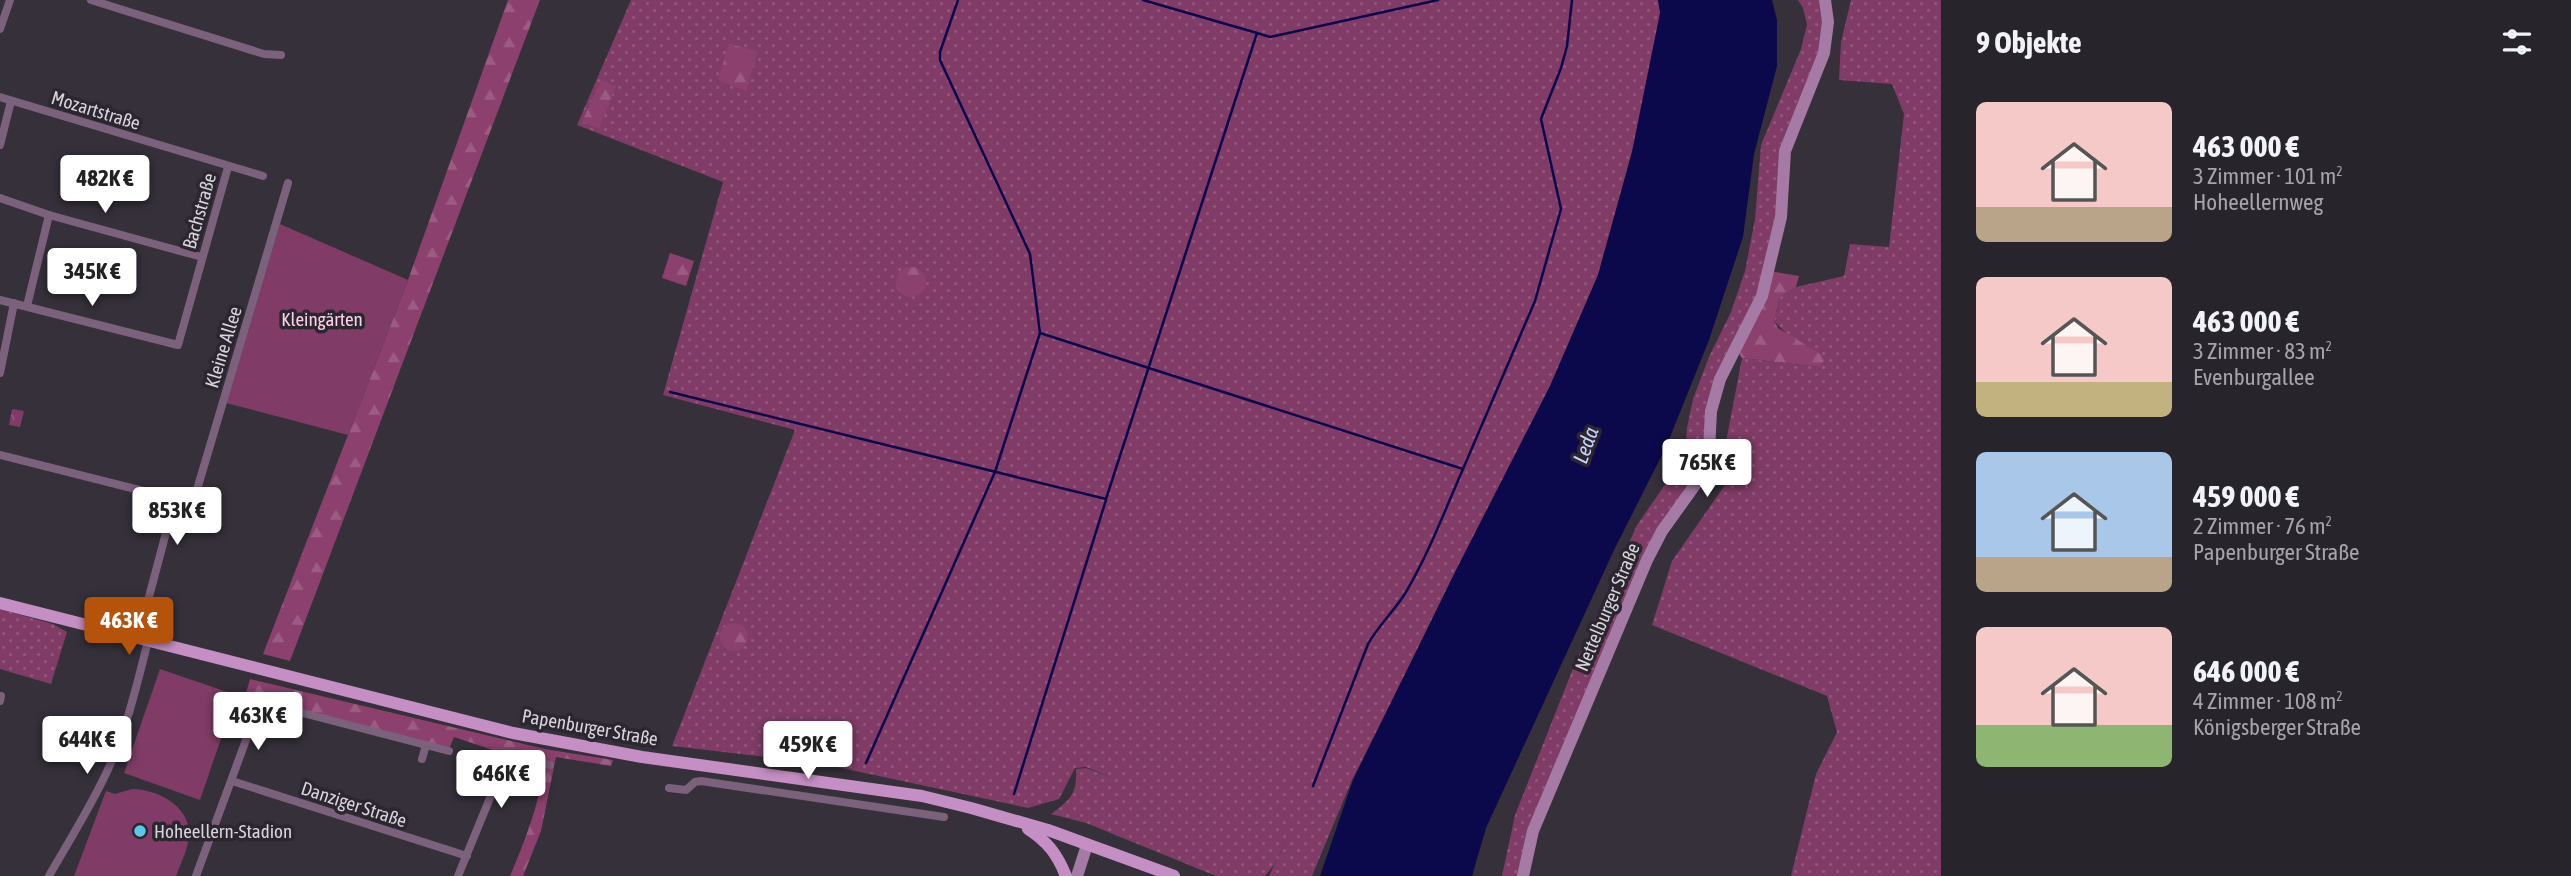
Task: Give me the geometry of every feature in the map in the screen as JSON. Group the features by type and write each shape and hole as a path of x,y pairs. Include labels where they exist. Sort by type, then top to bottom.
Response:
{"main road":[{"name":"Papenburger Straße","path":"0,603 513,733 642,757 922,796 1016,821 1174,876"},
{"path":"1016,821 1048,843 1066,876"}],"street":[{"path":"0,29 10,0"},
{"path":"91,0 264,54 281,55"},
{"name":"Nettelburger Straße","path":"1523,876 1533,831 1647,560 1662,531 1693,489 1705,466 1714,397 1728,360 1762,296 1781,217 1785,151 1824,53 1828,22 1825,0"},
{"name":"Mozartstraße","path":"0,97 263,176"},
{"path":"0,145 11,101"},
{"name":"Bachstraße","path":"27,306 177,345 228,167"},
{"name":"Kleine Allee","path":"175,499 193,503 288,183"},
{"path":"0,198 49,215 202,257"},
{"path":"0,300 27,306 49,215"},
{"path":"0,373 14,303"},
{"path":"0,454 175,499 143,640 142,672 118,748 80,822 48,876"},
{"path":"197,876 257,710 264,704 449,751"},
{"path":"422,759 426,745"},
{"path":"458,876 508,754 550,765"},
{"name":"Danziger Straße","path":"232,781 467,856"},
{"path":"669,788 686,790 695,782 701,781 944,817"},
{"path":"1077,876 1087,845"}],"green space":[{"path":"508,0 540,0 290,661 263,654 408,280"},
{"path":"631,0 1659,0 1661,10 1632,152 1598,275 1550,386 1352,780 1312,876 1269,876 1289,835 1274,865 1265,876 1216,876 1086,823 1051,814 1074,790 1076,769 1086,768 1110,777 1086,767 1075,768 1059,799 1028,808 818,763 672,746 795,430 663,395 723,182 577,125"},
{"path":"1798,0 1820,0 1825,21 1823,44 1784,138 1778,220 1764,277 1738,336 1702,466 1677,503 1518,876 1502,876 1515,815 1572,671 1637,525 1685,456 1693,399 1709,357 1731,312 1745,271 1755,219 1761,145 1801,49 1807,25"},
{"path":"1851,0 1941,0 1941,876 1791,876 1816,774 1837,732 1827,696 1652,625 1672,561 1725,485 1726,442 1742,358 1820,367 1774,321 1780,297 1796,287 1844,276 1850,244 1889,247 1904,114 1892,84 1839,80 1841,42"},
{"path":"729,44 758,51 746,91 718,80"},
{"path":"601,80 616,86 599,129 582,122"},
{"name":"Kleingärten","path":"280,224 408,280 348,435 226,403"},
{"path":"670,253 694,261 686,286 662,278"},
{"path":"911,267 922,271 926,282 922,293 911,297 900,293 896,282 900,271"},
{"path":"1770,271 1799,276 1796,287 1780,297 1774,321 1778,328 1822,355 1824,361 1820,367 1742,358 1738,352"},
{"path":"12,409 24,411 20,427 9,425"},
{"path":"0,609 53,624 67,632 51,684 0,669"},
{"path":"734,623 744,627 748,637 744,647 734,651 724,647 720,637 724,627"},
{"path":"160,669 236,695 200,800 124,773"},
{"path":"250,679 545,749 613,760 611,766 556,757 541,831 523,876 510,876 535,809 544,767 454,737 448,751 245,697"},
{"name":"Hoheellern-Stadion","path":"132,789 151,792 170,800 188,823 189,839 176,876 74,876 106,791 115,794"}],"water":[{"name":"Leda","path":"1658,0 1772,0 1777,20 1777,66 1754,154 1743,237 1709,340 1666,447 1614,550 1486,828 1472,876 1320,876 1353,780 1550,386 1598,275 1632,152 1660,13"}],"waterway":[{"path":"866,763 995,472 1040,333 1030,254 940,60 940,52 958,0"},
{"path":"1143,0 1257,33"},
{"path":"670,392 1106,499 1257,33 1270,37 1438,0"},
{"path":"1463,469 1535,301 1561,209 1541,119 1567,46 1572,0"},
{"path":"1040,333 1463,469 1414,577 1402,599 1368,644 1313,786"},
{"path":"1014,794 1106,500"}],"place":[{"name":"Hoheellern-Stadion","path":"140,831"}]}
